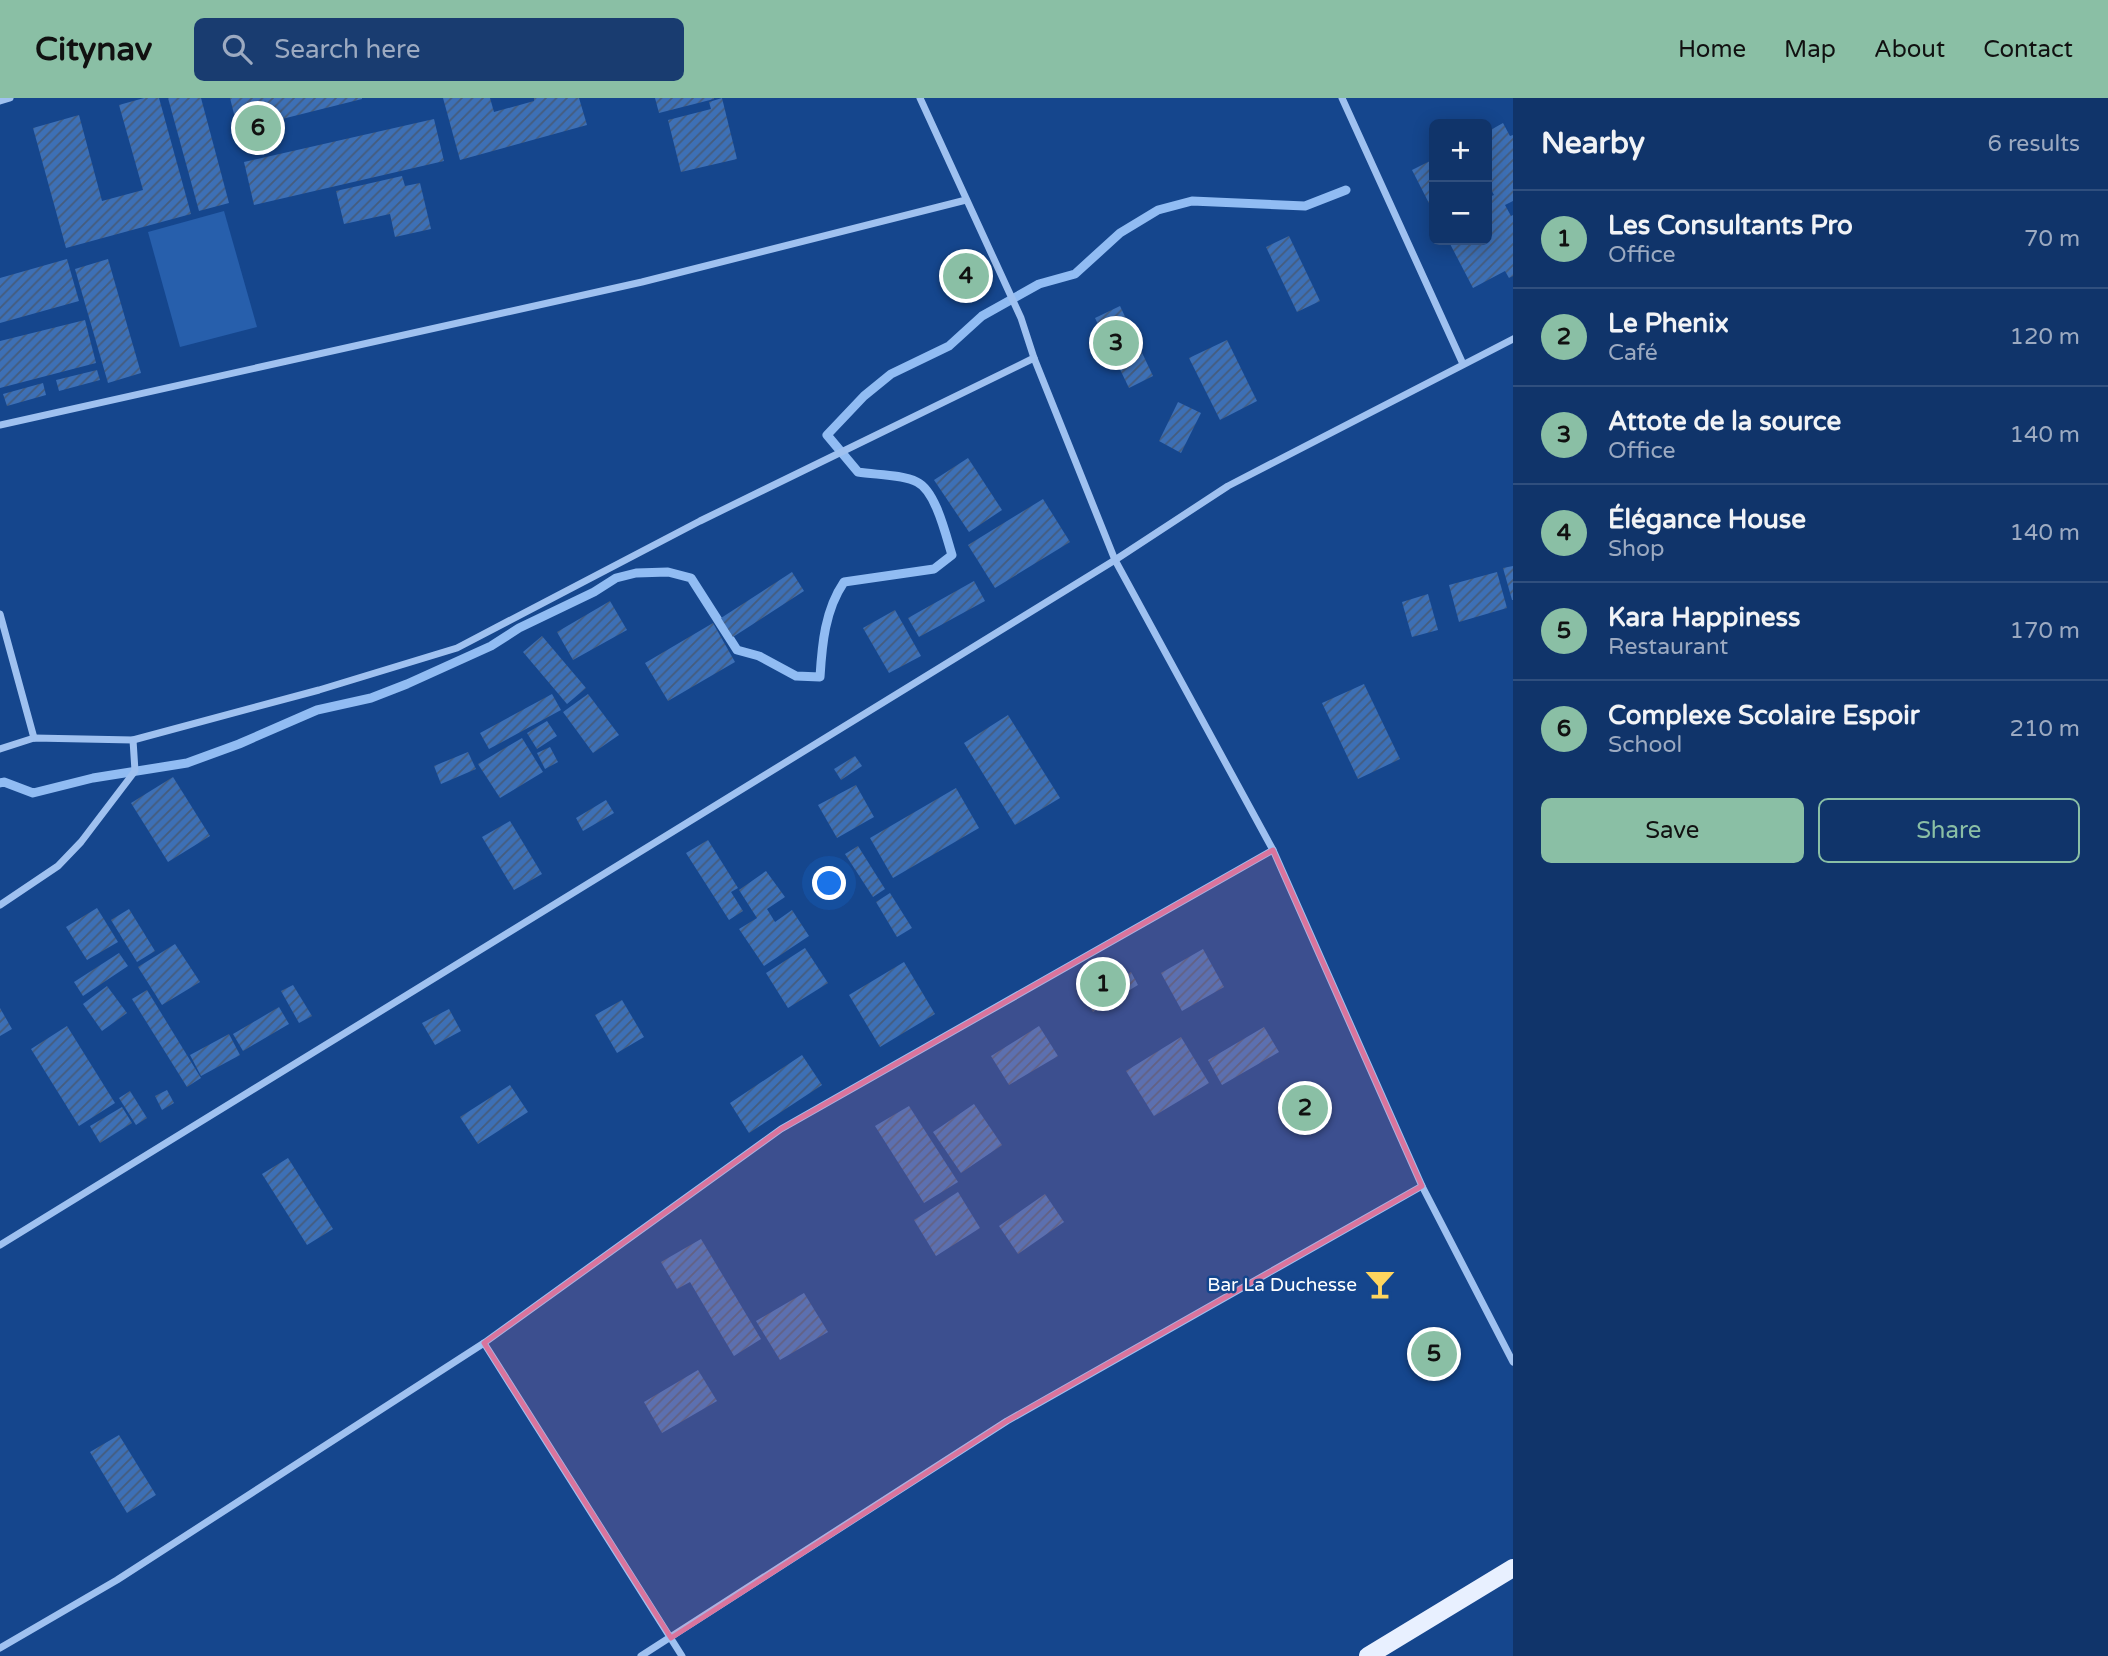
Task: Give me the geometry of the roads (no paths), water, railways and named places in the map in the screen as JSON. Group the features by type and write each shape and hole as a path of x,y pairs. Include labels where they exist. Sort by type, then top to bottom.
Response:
{"main road":[{"path":"1368,1656 1513,1568"}],"street":[{"path":"0,101 10,98"},
{"path":"920,98 1021,318 1034,358 1115,559 1273,850 1422,1186 1513,1362"},
{"path":"1342,98 1463,364"},
{"path":"0,425 642,282 966,200"},
{"path":"0,1245 1115,559 1228,486 1513,339"},
{"path":"0,748 34,738 132,740 319,690 457,648 700,521 1034,358"},
{"path":"0,614 34,738"},
{"path":"0,905 58,866 81,842 135,771 132,740"},
{"path":"0,1648 117,1580 484,1343 781,1129 1273,850"},
{"path":"641,1656 1007,1421 1422,1186"},
{"path":"484,1343 682,1656"}],"waterway":[{"path":"0,783 4,782 33,793 93,778 187,763 317,710 371,698 407,684 491,646 519,628 594,592 616,578 636,573 668,572 691,578 737,650 759,656 796,676 820,677 823,640 829,616 844,582 934,569 952,555 935,504 924,487 903,477 858,472 827,435 864,396 891,374 949,346 982,316 1039,284 1075,274 1120,233 1158,210 1192,201 1305,206 1346,190"}],"place":[{"name":"Complexe Scolaire Espoir","path":"258,128"},
{"name":"Élégance House","path":"966,276"},
{"name":"Attote de la source","path":"1116,343"},
{"name":"Les Consultants Pro","path":"1103,984"},
{"name":"Le Phenix","path":"1305,1108"},
{"name":"Bar La Duchesse","path":"1380,1284"},
{"name":"Kara Happiness","path":"1434,1354"}]}
